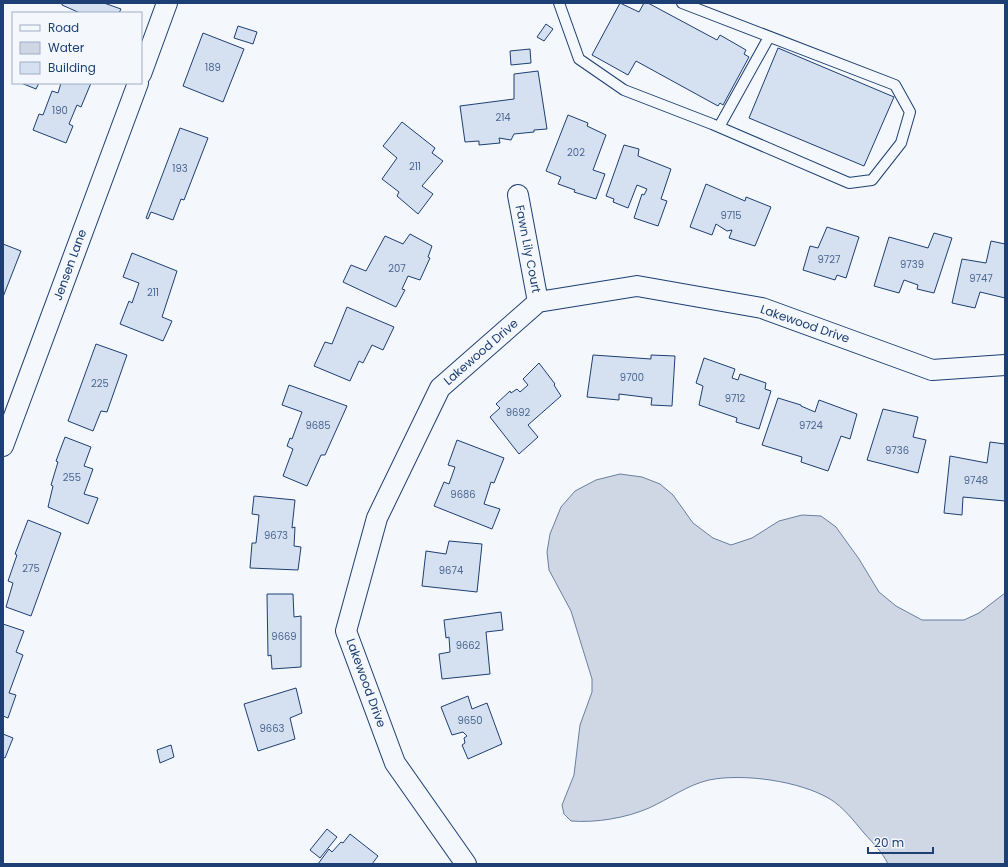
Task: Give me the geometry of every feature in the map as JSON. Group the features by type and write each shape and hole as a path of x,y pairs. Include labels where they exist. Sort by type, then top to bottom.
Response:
{"street":[{"path":"142,71 167,3"},
{"name":"Jensen Lane","path":"3,446 138,84"},
{"name":"Fawn Lily Court","path":"518,195 538,302"},
{"name":"Lakewood Drive","path":"466,864 395,763 346,631 377,518 440,388 538,302 637,286 762,308 932,370 1005,365"}],"lane":[{"path":"559,3 579,59 624,90 719,127 849,183 872,180 901,143 910,112 895,85 682,3"},
{"path":"719,127 769,37"}],"water":[{"path":"620,474 642,477 660,484 673,495 693,523 713,538 731,545 752,538 779,521 802,515 821,516 836,527 859,559 879,592 896,606 922,620 964,620 979,613 1005,593 1005,864 888,864 880,852 852,819 830,799 803,787 754,778 723,778 701,782 640,812 611,819 571,821 564,814 562,805 574,775 580,725 592,692 592,679 571,611 549,570 547,552 550,534 561,507 575,491 596,480"}],"building":[{"path":"62,3 104,3 121,9 120,12 78,12 62,5"},
{"path":"620,3 639,12 644,3 648,3 717,40 720,35 746,50 744,54 749,57 723,105 720,103 718,106 636,61 628,75 592,55"},
{"path":"546,24 553,29 544,41 537,37"},
{"path":"238,26 257,32 253,44 234,38"},
{"path":"203,33 244,49 223,102 183,86"},
{"path":"778,48 894,97 864,166 749,118"},
{"path":"530,49 531,63 511,65 510,51"},
{"path":"538,71 547,129 514,134 511,140 499,138 500,143 479,145 479,141 465,142 460,106 514,99 514,74"},
{"path":"24,84 38,84 36,89"},
{"path":"61,84 91,84 81,107 77,105 69,124 73,126 66,143 33,130 39,114 43,115 52,91 58,93"},
{"path":"568,115 588,123 587,126 606,135 593,170 605,174 596,199 574,192 575,190 558,184 561,177 546,171"},
{"path":"402,122 435,148 432,153 443,161 422,186 433,194 418,214 397,196 399,192 382,179 397,158 383,146"},
{"path":"180,128 208,138 184,200 181,199 173,220 151,212 148,219 146,218"},
{"path":"624,145 639,149 638,156 671,169 661,199 667,201 658,226 634,218 642,194 644,195 647,189 637,185 628,208 613,202 614,199 606,196"},
{"path":"706,184 745,201 746,197 771,207 755,246 729,238 732,230 727,231 716,224 712,235 690,227"},
{"path":"827,227 859,237 846,278 837,275 835,280 803,270 810,246 818,248"},
{"path":"934,233 952,238 934,293 917,289 918,285 904,280 899,293 874,286 889,237 928,248"},
{"path":"410,234 432,246 428,257 430,258 420,280 408,276 402,289 405,290 396,307 343,282 351,265 366,271 385,236 403,244"},
{"path":"991,241 1005,244 1005,298 980,292 975,308 952,303 962,259 986,263"},
{"path":"3,244 21,251 3,297"},
{"path":"132,253 177,271 162,317 172,321 163,341 120,324 129,301 132,303 139,283 123,277"},
{"path":"347,307 394,327 383,350 372,345 363,363 359,361 350,381 314,366 325,342 332,344"},
{"path":"96,344 127,355 107,412 101,411 93,431 68,421"},
{"path":"593,355 651,359 651,355 675,356 672,406 651,405 652,398 619,394 619,400 587,397"},
{"path":"704,358 735,369 732,378 738,380 740,374 766,383 765,389 771,391 759,429 736,422 737,418 699,405 703,386 696,383"},
{"path":"539,363 555,384 554,385 561,396 528,425 538,437 519,454 490,417 500,408 496,404 510,391 511,393 517,389 520,392 528,385 523,379"},
{"path":"289,385 347,406 325,455 321,455 307,486 283,476 293,449 287,446 290,438 292,439 302,412 282,405"},
{"path":"778,398 801,405 815,412 819,400 857,414 850,439 841,436 828,471 801,462 802,457 762,445"},
{"path":"883,409 918,417 913,437 926,440 918,473 867,460"},
{"path":"65,437 91,447 84,466 93,469 84,494 98,498 88,524 48,507 53,486 51,485 58,462 56,461"},
{"path":"457,440 504,458 494,483 491,482 484,504 500,509 492,529 434,506 444,482 449,484 455,467 448,465"},
{"path":"990,442 1005,444 1005,501 963,497 962,515 944,513 950,456 987,463"},
{"path":"254,496 295,500 292,528 295,527 294,546 301,547 298,570 250,568 252,543 256,543 259,515 252,514"},
{"path":"28,520 61,533 31,616 6,607 13,583 8,581 17,555 15,554"},
{"path":"449,541 482,544 477,592 422,586 426,551 446,554"},
{"path":"267,594 293,594 294,617 301,616 301,667 272,669 271,655 268,656"},
{"path":"501,612 503,630 486,632 490,674 442,679 439,654 450,652 449,637 446,638 444,620"},
{"path":"3,624 24,631 16,652 23,655 9,693 16,695 8,718 3,716"},
{"path":"296,688 302,713 290,718 295,739 258,751 244,704"},
{"path":"468,696 472,709 487,703 502,744 468,759 462,745 465,743 464,738 467,736 463,732 452,735 441,707"},
{"path":"3,734 13,738 5,758 3,757"},
{"path":"171,745 174,757 160,763 157,750"},
{"path":"327,829 337,837 320,858 310,850"},
{"path":"350,834 378,856 372,864 318,864 329,849 332,852 341,842 343,843"}]}
